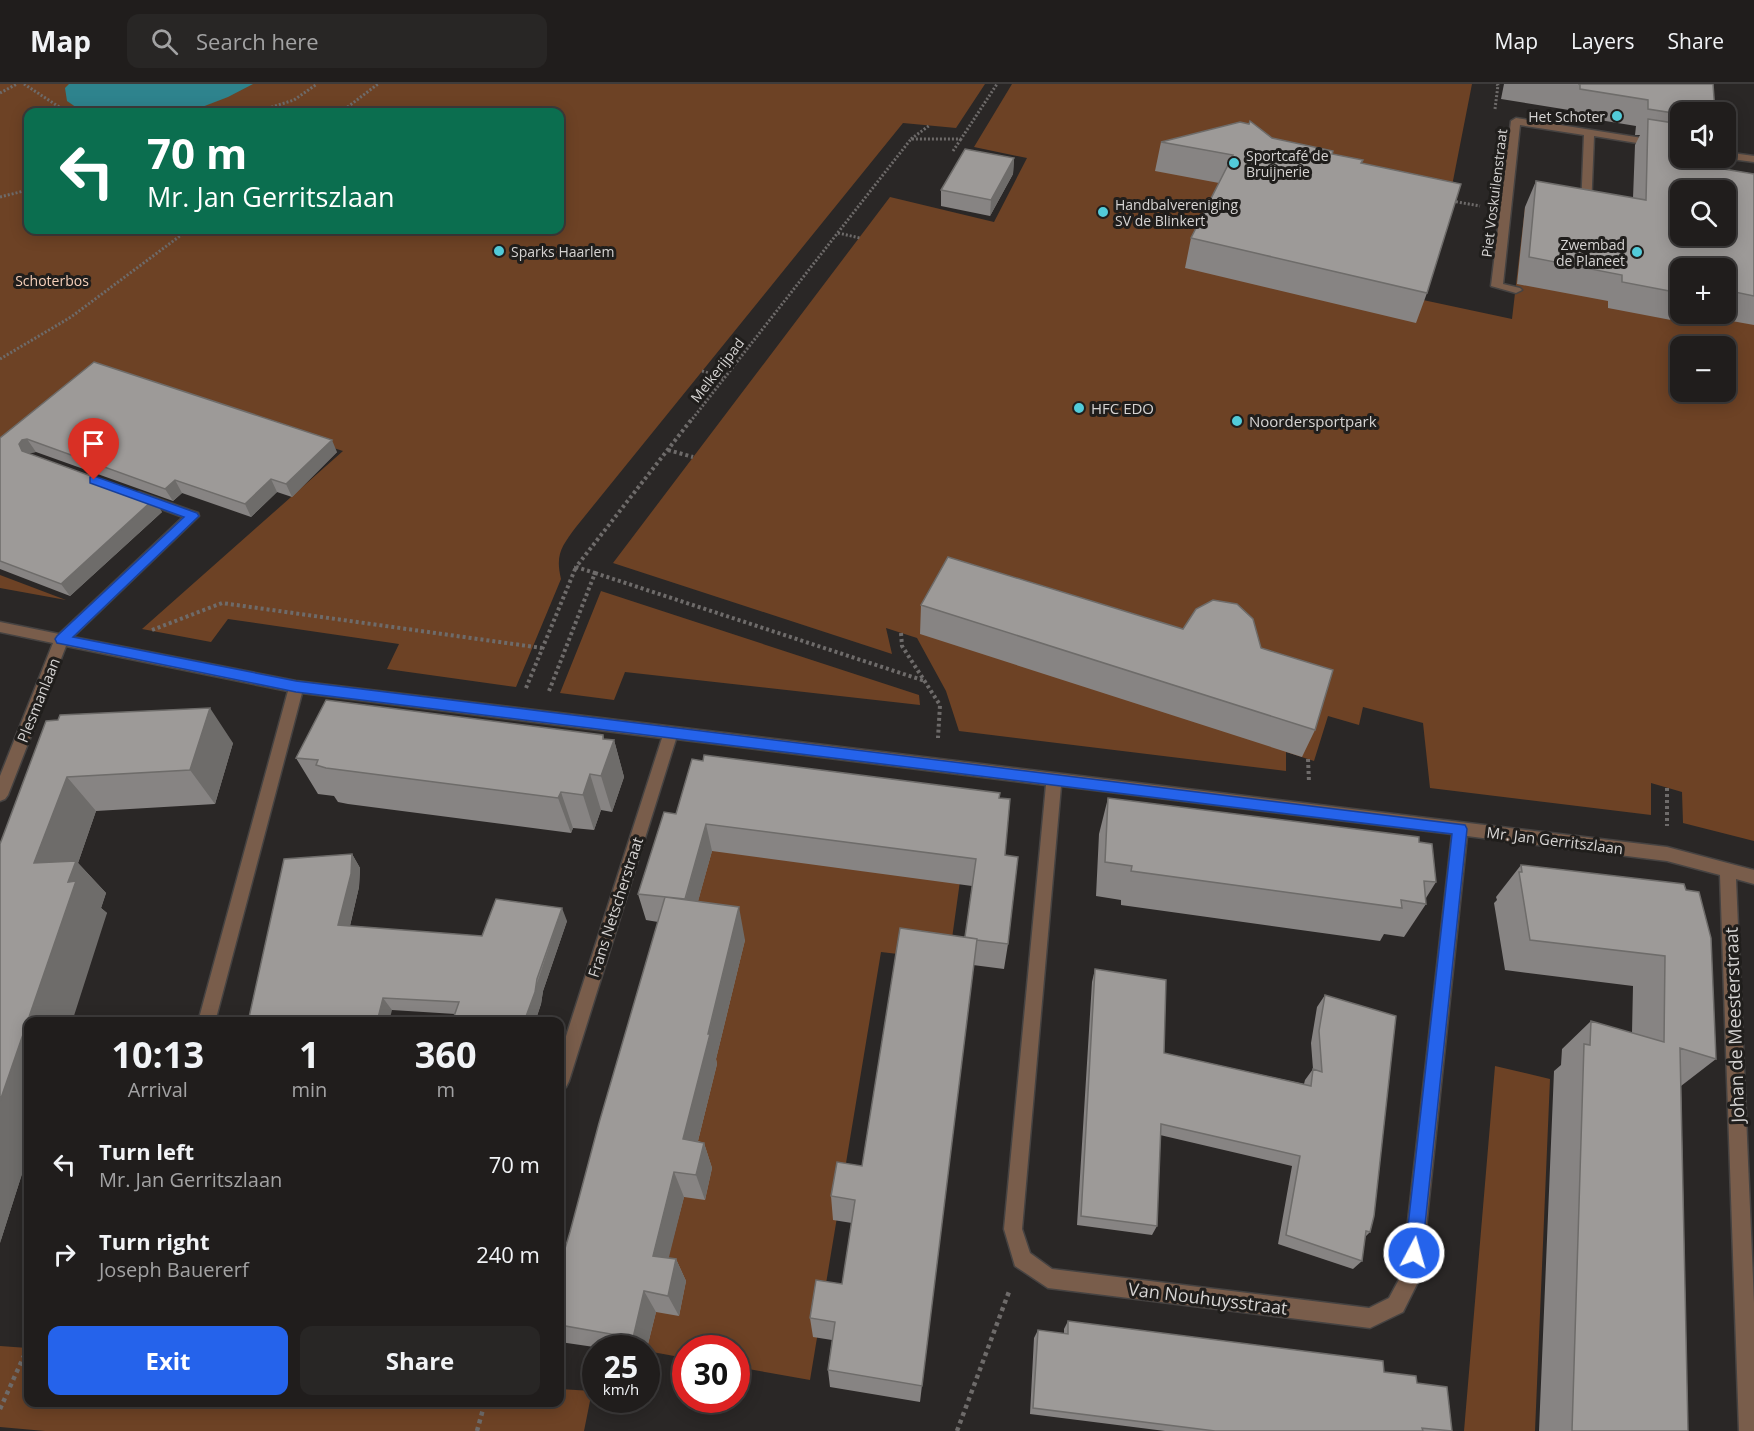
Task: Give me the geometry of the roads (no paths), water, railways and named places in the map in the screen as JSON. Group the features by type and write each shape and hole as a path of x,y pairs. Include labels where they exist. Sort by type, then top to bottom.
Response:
{"street":[{"name":"Piet Voskuilenstraat","path":"1516,290 1497,286 1516,121 1670,145"},
{"path":"1586,209 1589,132"},
{"path":"1736,156 1754,159"},
{"path":"62,639 193,516 129,493"},
{"name":"Mr. Jan Gerritszlaan","path":"0,627 296,687 1668,854 1754,877"},
{"name":"Plesmanlaan","path":"0,795 62,639"},
{"path":"207,1017 296,687"},
{"name":"Frans Netscherstraat","path":"564,1068 671,734"},
{"name":"Van Nouhuysstraat","path":"1054,780 1013,1229 1022,1259 1048,1278 1334,1314 1370,1318 1396,1305 1411,1276 1460,829"},
{"name":"Johan de Meesterstraat","path":"1728,870 1749,1431"}],"water":[{"path":"69,84 253,84 199,108 77,108 67,101 65,88"}],"place":[{"name":"Het Schoter","path":"1617,116"},
{"name":"Sportcafé de Bruijnerie","path":"1234,163"},
{"name":"Handbalvereniging SV de Blinkert","path":"1103,212"},
{"name":"Sparks Haarlem","path":"499,251"},
{"name":"Zwembad de Planeet","path":"1637,252"},
{"name":"HFC EDO","path":"1079,408"},
{"name":"Noordersportpark","path":"1237,421"}],"park label":[{"name":"Schoterbos","path":"52,280"}]}
